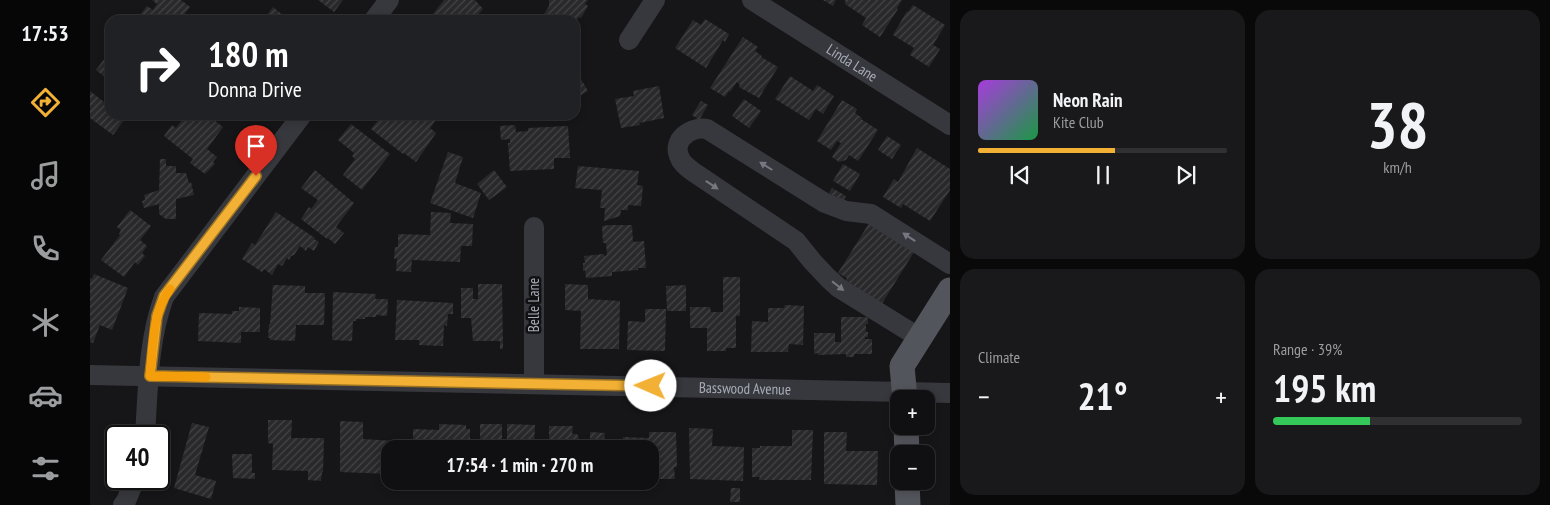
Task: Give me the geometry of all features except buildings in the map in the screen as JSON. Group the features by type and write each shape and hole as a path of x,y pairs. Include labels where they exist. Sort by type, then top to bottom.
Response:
{"main road":[{"path":"904,390 902,366 950,290"},
{"path":"908,490 908,505"}],"street":[{"path":"378,15 389,0"},
{"path":"629,40 655,0"},
{"name":"Linda Lane","path":"752,0 950,125"},
{"path":"146,425 157,316 164,296 298,120"},
{"path":"920,338 839,288 812,261 796,241 692,171 683,163 678,155 680,139 694,129 707,129 825,204 846,211 872,214 950,264"},
{"name":"Belle Lane","path":"534,227 534,384"},
{"name":"Basswood Avenue","path":"90,374 890,395"},
{"name":"Basswood Avenue","path":"935,394 950,393"},
{"path":"123,505 130,490"}],"slow traffic":[{"path":"170,289 164,296 157,316 150,376 206,377"}],"route":[{"path":"256,176 164,296 157,316 150,376 651,386"}]}
